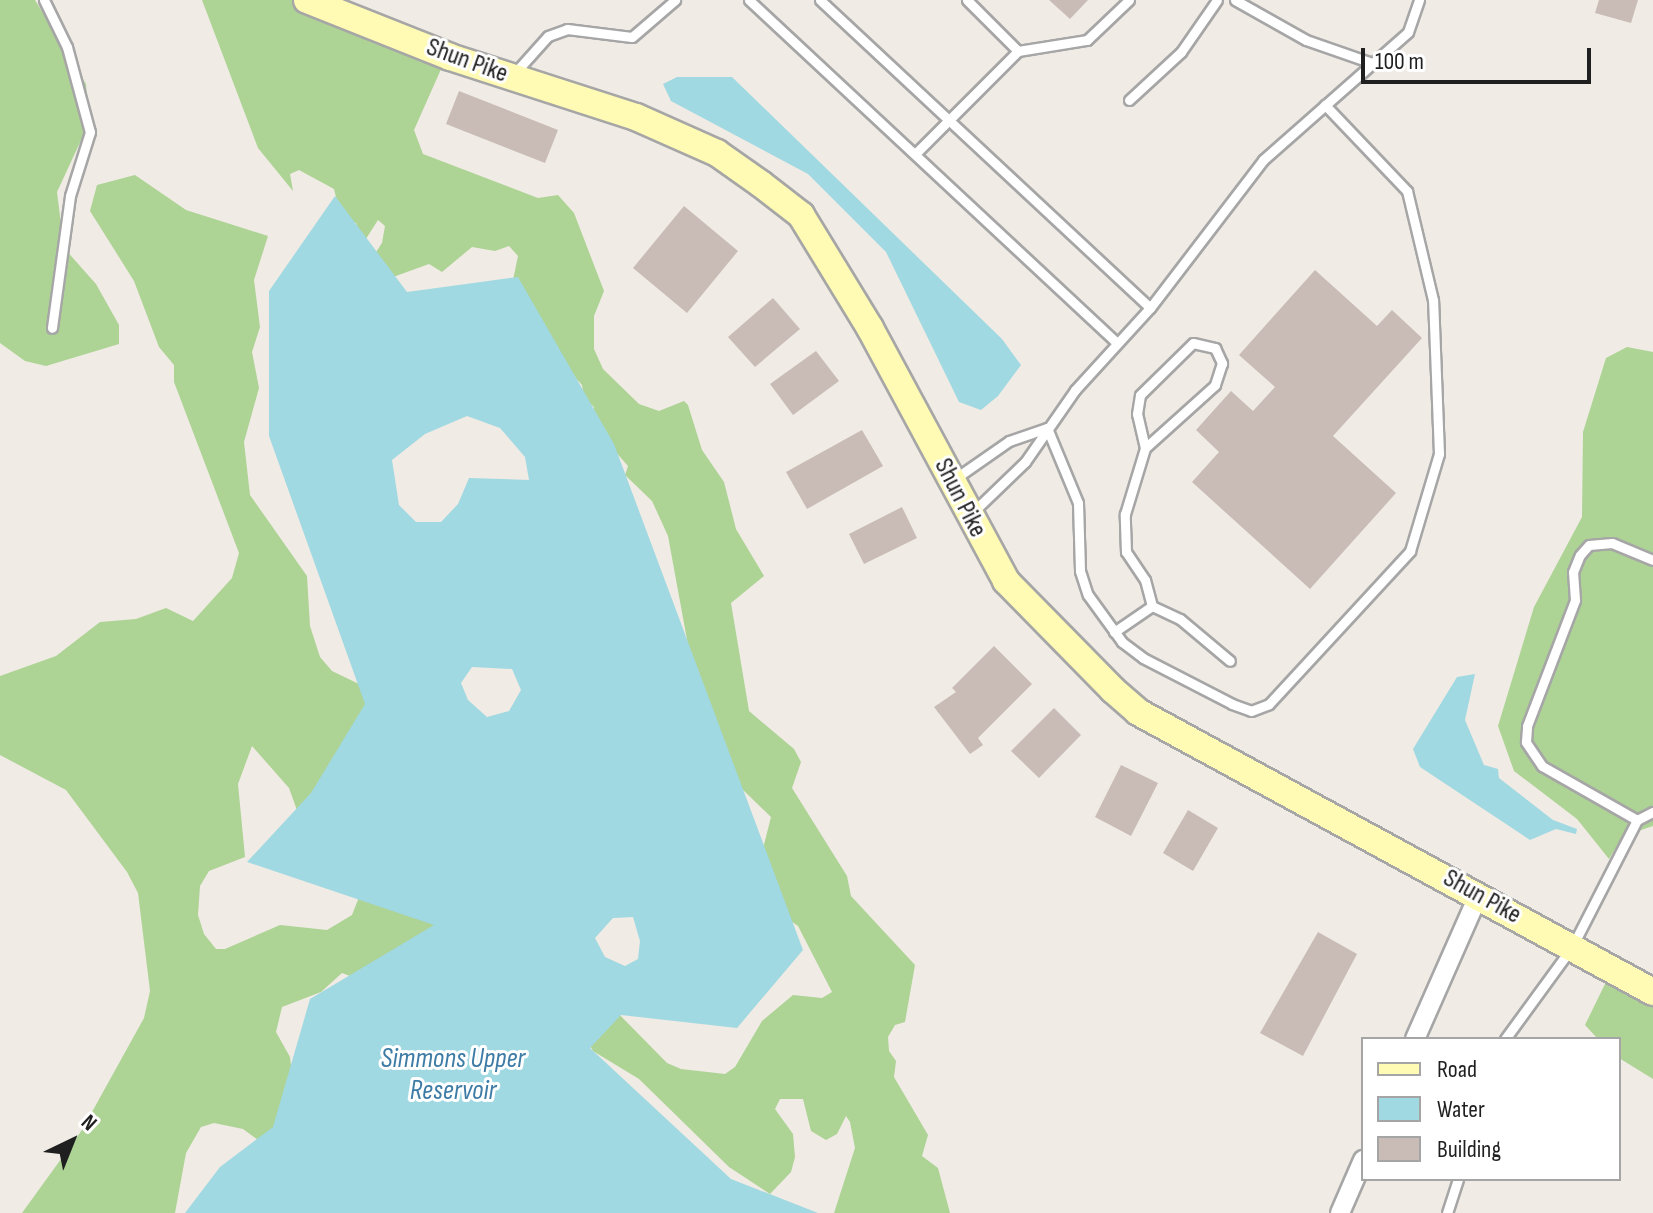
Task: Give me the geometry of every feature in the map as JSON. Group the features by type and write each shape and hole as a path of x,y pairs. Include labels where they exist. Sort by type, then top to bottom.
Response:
{"main road":[{"name":"Shun Pike","path":"307,0 511,78 684,137 717,153 801,215 870,328 969,515 1024,602 1138,712 1653,992"}],"street":[{"path":"1416,1037 1478,896"},
{"path":"1340,1213 1361,1165"}],"lane":[{"path":"44,0 67,47 90,132 70,196 52,328"},
{"path":"511,78 548,36 567,29 632,37 675,0"},
{"path":"749,0 917,152 1116,342"},
{"path":"820,0 1150,308"},
{"path":"967,0 1018,51"},
{"path":"917,152 1018,51 1087,40 1129,0"},
{"path":"1129,100 1181,52 1217,0"},
{"path":"1235,0 1306,40 1372,63"},
{"path":"969,515 1025,462 1047,428 1116,342 1150,308 1263,160 1408,32 1419,0"},
{"path":"1047,428 1078,503 1080,571 1088,595 1114,632 1170,676 1251,711 1269,704 1410,551 1439,454 1433,300 1407,191 1325,105"},
{"path":"1145,448 1215,385 1222,363 1215,348 1193,343 1140,395 1137,414 1145,448 1125,526 1126,552 1145,580 1152,606"},
{"path":"950,482 1009,441 1047,428"},
{"path":"1637,820 1542,766 1526,742 1527,726 1575,600 1573,572 1580,555 1589,545 1612,543 1653,560"},
{"path":"1114,632 1152,606"},
{"path":"1152,606 1180,619 1230,661"},
{"path":"1506,1037 1572,947 1637,820 1653,812"},
{"path":"1447,1213 1457,1181"}],"green space":[{"path":"0,0 35,0 86,84 89,123 57,192 64,248 96,284 119,325 119,344 46,366 25,361 0,343"},
{"path":"202,0 310,0 446,58 414,130 423,154 538,198 558,195 574,213 604,291 594,316 594,349 603,369 639,404 659,411 684,401 688,405 702,450 724,482 736,529 764,576 731,603 749,711 794,749 801,762 792,788 847,876 851,896 915,965 905,1022 895,1025 888,1037 889,1051 896,1061 894,1077 928,1135 922,1156 938,1168 950,1213 834,1213 855,1148 850,1122 846,1116 837,1134 826,1140 811,1131 803,1099 780,1099 775,1109 793,1134 795,1157 791,1172 770,1194 729,1167 639,1079 593,1051 583,1033 608,1003 667,1063 681,1069 725,1074 735,1067 762,1021 793,995 822,998 832,992 798,926 772,908 755,880 771,817 741,788 690,656 668,536 652,501 625,475 628,466 591,424 594,407 584,398 582,385 508,304 518,256 509,246 495,251 472,247 442,272 429,264 349,293 382,243 385,226 378,220 362,245 351,236 357,224 340,213 334,189 299,170 290,174 293,191 258,148"},
{"path":"135,175 186,210 268,236 254,280 260,327 252,352 259,388 244,442 250,495 307,576 310,626 320,657 332,671 361,685 372,709 307,838 289,788 252,746 238,784 245,857 209,871 200,886 198,915 204,934 216,949 225,949 280,925 327,930 352,915 361,892 434,924 445,948 371,984 342,973 321,992 282,1007 276,1032 290,1057 293,1082 272,1150 243,1129 214,1123 201,1127 186,1153 175,1213 22,1213 82,1130 144,1018 150,991 138,893 127,872 66,790 0,755 0,676 56,656 100,622 136,619 166,608 193,621 232,578 239,553 174,382 174,365 159,347 134,281 90,211 97,185"},
{"path":"1627,347 1653,352 1653,826 1623,836 1609,859 1577,819 1514,771 1498,726 1534,607 1582,517 1583,432 1606,358"},
{"path":"1605,984 1653,996 1653,1079 1621,1059 1621,1037 1596,1037 1585,1025"}],"water":[{"path":"677,77 732,77 1002,339 1021,365 998,396 981,410 959,402 886,252 808,174 671,101 663,84"},
{"name":"Simmons Upper Reservoir","path":"335,196 407,292 518,277 614,444 803,950 737,1028 621,1015 590,1048 731,1179 818,1213 185,1213 220,1167 273,1127 310,999 434,925 247,862 311,793 365,704 269,436 269,291","holes":["467,416 500,428 525,457 529,480 469,478 458,504 441,522 416,522 399,505 392,460 425,434","472,667 512,669 521,690 509,711 487,717 468,700 461,683","633,917 640,941 638,959 625,966 605,957 595,938 613,918"]},
{"path":"1475,674 1465,720 1484,765 1498,769 1499,778 1553,820 1577,829 1576,834 1556,829 1530,840 1420,767 1413,749 1457,677"}],"building":[{"path":"1049,0 1088,0 1070,19"},
{"path":"1599,0 1638,0 1631,23 1595,13"},
{"path":"459,91 558,130 545,163 446,124"},
{"path":"684,206 738,251 687,313 633,268"},
{"path":"1315,270 1377,326 1392,310 1422,338 1333,436 1396,493 1310,589 1192,482 1219,452 1196,430 1231,391 1253,411 1275,387 1239,355"},
{"path":"773,298 800,329 755,367 728,337"},
{"path":"816,351 839,381 793,415 770,384"},
{"path":"862,430 883,466 807,509 786,472"},
{"path":"902,507 917,538 864,564 849,534"},
{"path":"994,646 1032,684 978,738 983,745 970,754 934,707 956,692 952,688"},
{"path":"1054,708 1081,735 1039,778 1011,751"},
{"path":"1121,765 1158,783 1131,836 1095,817"},
{"path":"1188,810 1218,828 1193,871 1163,853"},
{"path":"1318,932 1357,954 1303,1056 1260,1033"}]}
